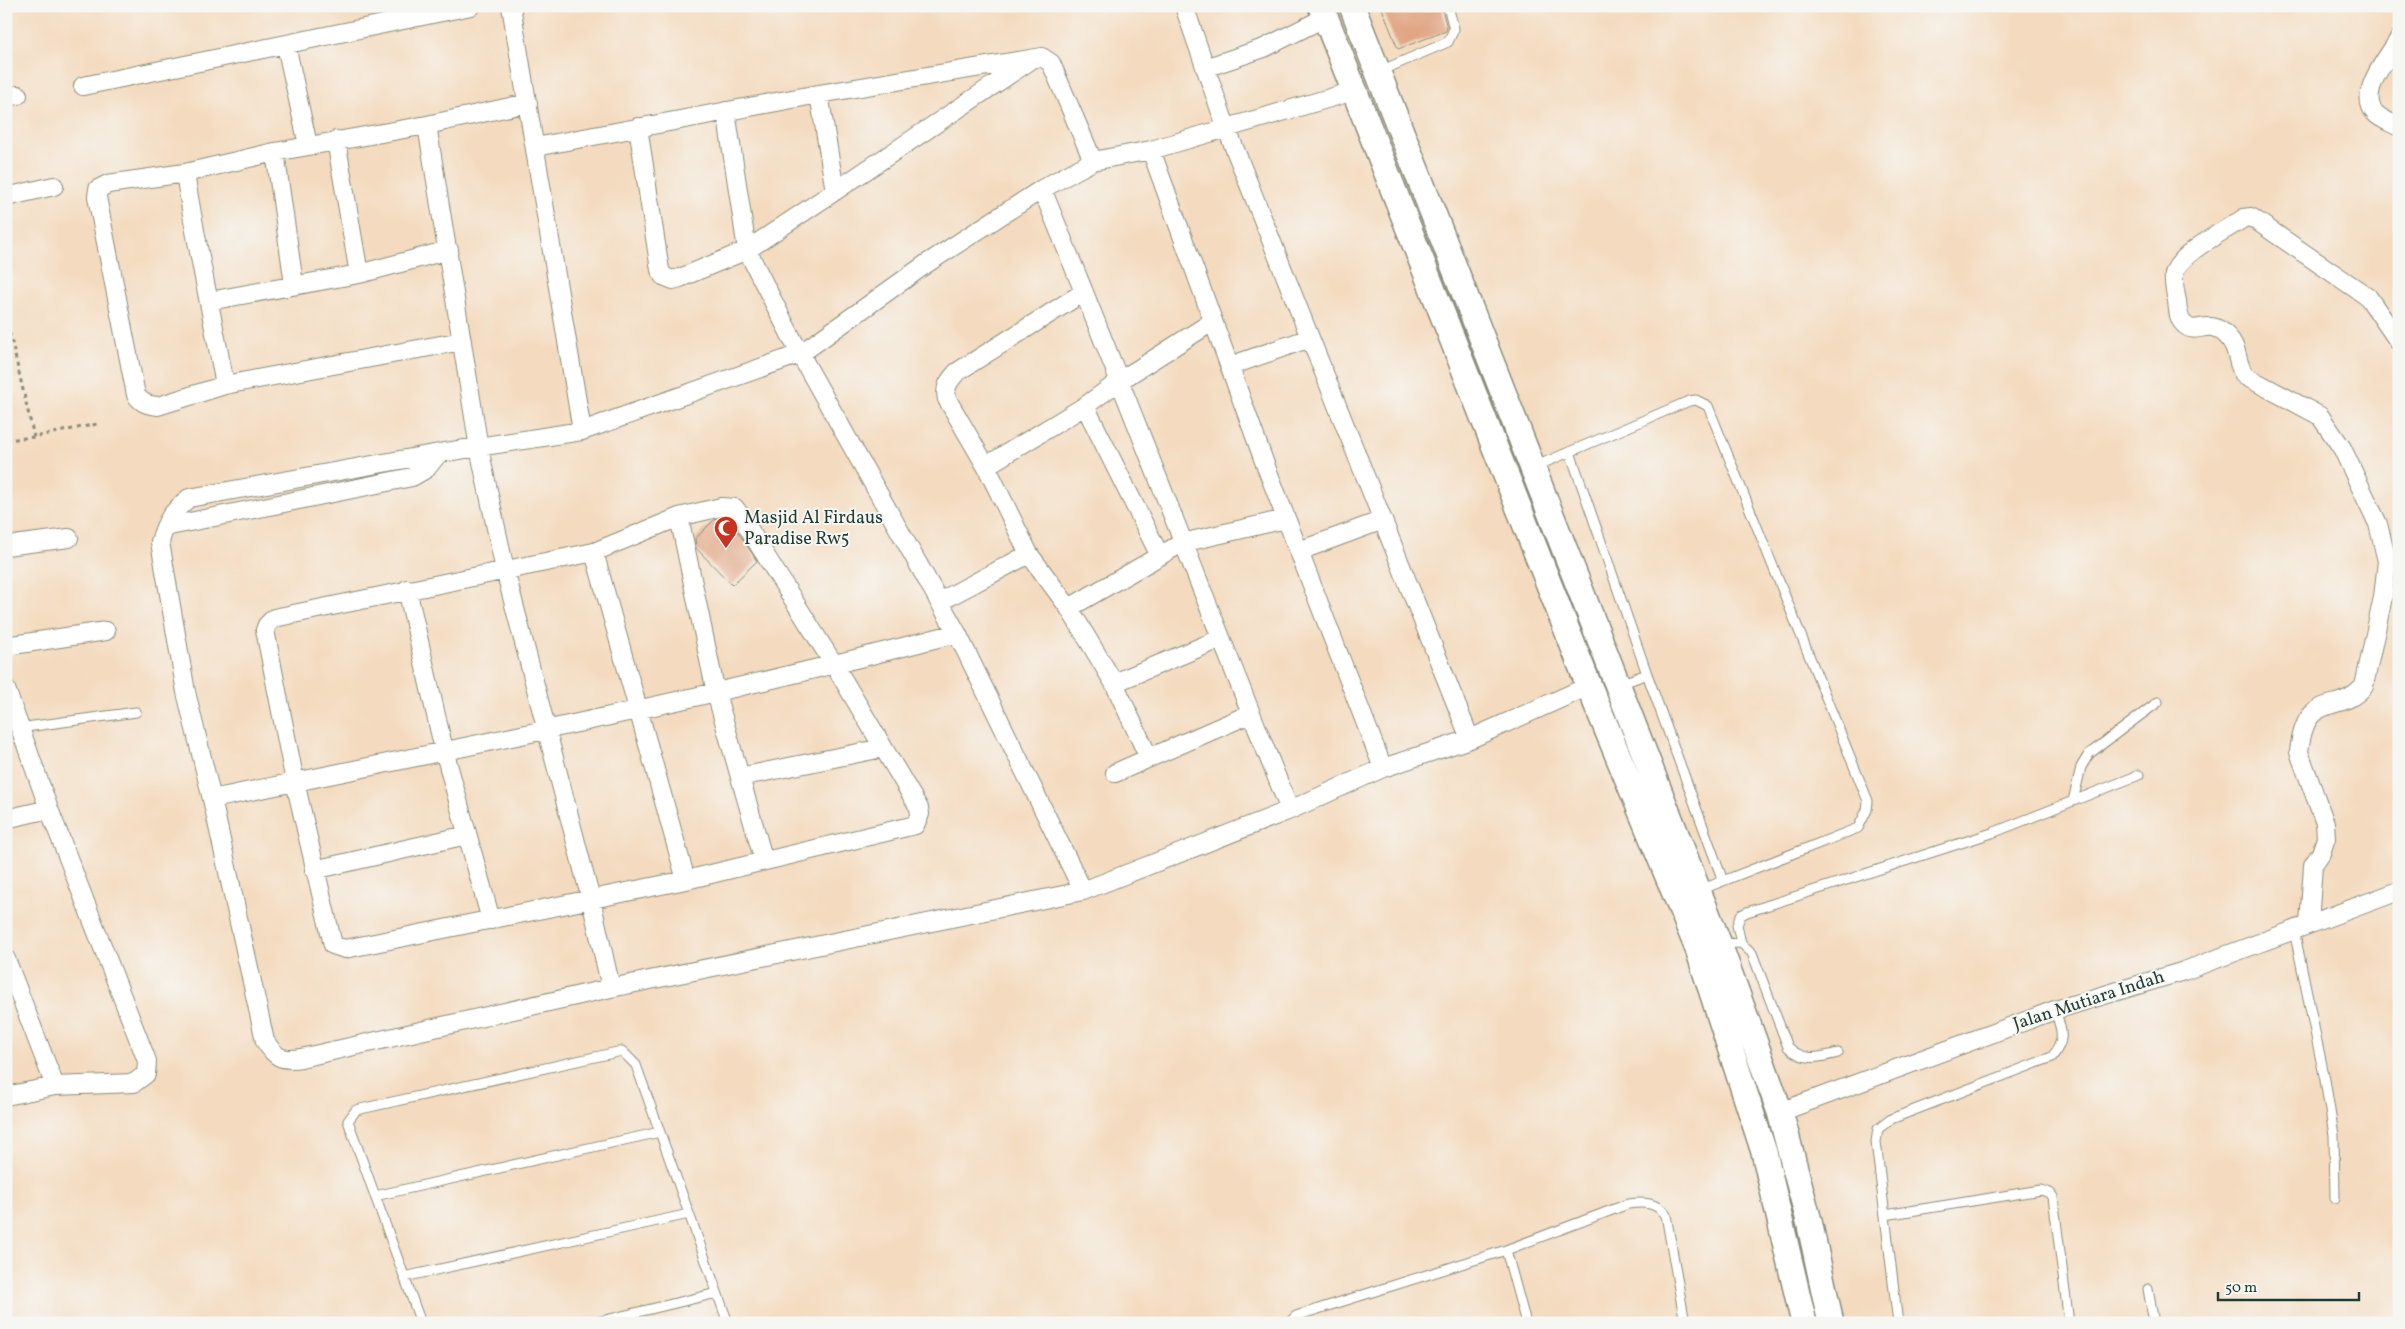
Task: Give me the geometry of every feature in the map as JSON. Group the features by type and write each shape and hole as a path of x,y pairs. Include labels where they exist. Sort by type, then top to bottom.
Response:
{"main road":[{"path":"1324,12 1590,686 1715,946 1780,1112 1810,1221 1829,1316 1803,1318 1715,946 1698,891 1352,6"}],"street":[{"path":"82,86 471,6"},
{"path":"511,6 582,431"},
{"path":"1184,6 1226,127 1470,739"},
{"path":"1206,68 1264,48 1324,12"},
{"path":"2399,39 2370,86 2368,97 2375,114 2399,127"},
{"path":"286,45 308,145"},
{"path":"535,146 1035,57 1048,59 1051,63 1093,161"},
{"path":"638,127 660,270 663,276 673,280 748,250 1035,57"},
{"path":"1354,91 1151,150 1093,161 1042,189 926,264 800,354 582,431 189,498 173,511 164,527 160,542 186,692 212,799 265,1041 273,1053 285,1060 611,988 1083,891 1290,810 1383,768 1470,739 1590,686"},
{"path":"819,94 835,192"},
{"path":"462,341 225,385 158,406 140,401 136,395 96,197 98,190 108,184 185,173 308,145 428,124 528,103"},
{"path":"726,111 748,250 800,354 958,633 1083,891"},
{"path":"428,124 479,448 505,570 591,900 611,988"},
{"path":"336,140 359,274"},
{"path":"1151,150 1212,322 1298,551 1383,768"},
{"path":"275,152 294,284"},
{"path":"185,173 196,242 210,301 225,385"},
{"path":"6,197 54,186"},
{"path":"1042,189 1121,380 1182,543 1290,810"},
{"path":"2302,927 2313,865 2321,853 2326,838 2325,823 2299,752 2300,742 2309,718 2316,709 2357,695 2364,686 2387,562 2374,516 2342,448 2320,416 2245,376 2241,371 2237,350 2227,336 2215,327 2207,325 2195,329 2186,326 2180,320 2174,285 2174,273 2182,259 2244,218 2251,217 2368,297 2399,342"},
{"path":"210,301 294,284 359,274 449,250"},
{"path":"1084,292 957,372 948,381 945,391 986,466 1029,554 1069,608 1114,683 1149,758"},
{"path":"986,466 1084,406 1212,322"},
{"path":"1230,366 1310,338"},
{"path":"1084,406 1160,556"},
{"path":"164,527 412,477 426,469 439,454"},
{"path":"721,507 735,508 835,666 919,808 920,814 915,825 686,880 339,949 333,945 330,939 314,870 265,630 266,625 274,618 505,570 594,552 679,517 721,507"},
{"path":"679,517 716,693 764,861"},
{"path":"1069,608 1182,543 1286,519"},
{"path":"1298,551 1383,520"},
{"path":"6,546 69,538"},
{"path":"594,552 686,880"},
{"path":"939,602 1029,554"},
{"path":"407,589 444,750 492,920"},
{"path":"6,646 106,631"},
{"path":"212,799 716,693 835,666 958,633"},
{"path":"1114,683 1220,638"},
{"path":"6,690 49,809 147,1062 146,1074 134,1083 54,1086 6,1096"},
{"path":"1115,773 1250,714"},
{"path":"740,777 883,748"},
{"path":"6,819 49,809"},
{"path":"314,870 467,835"},
{"name":"Jalan Mutiara Indah","path":"1780,1112 2055,1010 2184,971 2399,891"},
{"path":"6,959 54,1086"}],"lane":[{"path":"1378,72 1448,42 1454,29 1448,6"},
{"path":"1532,468 1689,401 1696,400 1708,406 1868,801 1867,810 1858,828 1698,891"},
{"path":"1570,452 1647,674 1723,881"},
{"path":"1617,685 1647,674"},
{"path":"2073,801 2081,767 2089,754 2158,702"},
{"path":"19,728 136,712"},
{"path":"1715,946 1737,925 1738,919 1747,912 1992,832 2139,775"},
{"path":"2302,927 2334,1135 2335,1198"},
{"path":"1715,946 1752,953 1788,1047 1801,1056 1811,1059 1838,1053"},
{"path":"1898,1323 1876,1142 1880,1126 1891,1119 2052,1057 2060,1046 2062,1033 2055,1010"},
{"path":"420,1323 348,1122 356,1110 622,1051 636,1065 728,1323"},
{"path":"375,1196 660,1132"},
{"path":"1885,1215 2041,1190 2050,1193 2060,1238 2069,1323"},
{"path":"1289,1323 1296,1316 1506,1250 1628,1204 1642,1202 1660,1207 1666,1215 1685,1323"},
{"path":"404,1277 689,1214"},
{"path":"1506,1250 1526,1323"},
{"path":"2148,1289 2154,1323"},
{"path":"593,1323 717,1293"}],"path":[{"path":"6,317 34,437"},
{"path":"6,440 34,437 97,424"}],"building":[{"path":"1381,6 1441,6 1447,28 1446,31 1398,49"},
{"name":"Masjid Al Firdaus Paradise Rw5","path":"724,518 738,532 757,561 732,585 696,548 695,539 715,519"}],"place":[{"name":"Masjid Al Firdaus Paradise Rw5","path":"726,549"}]}
